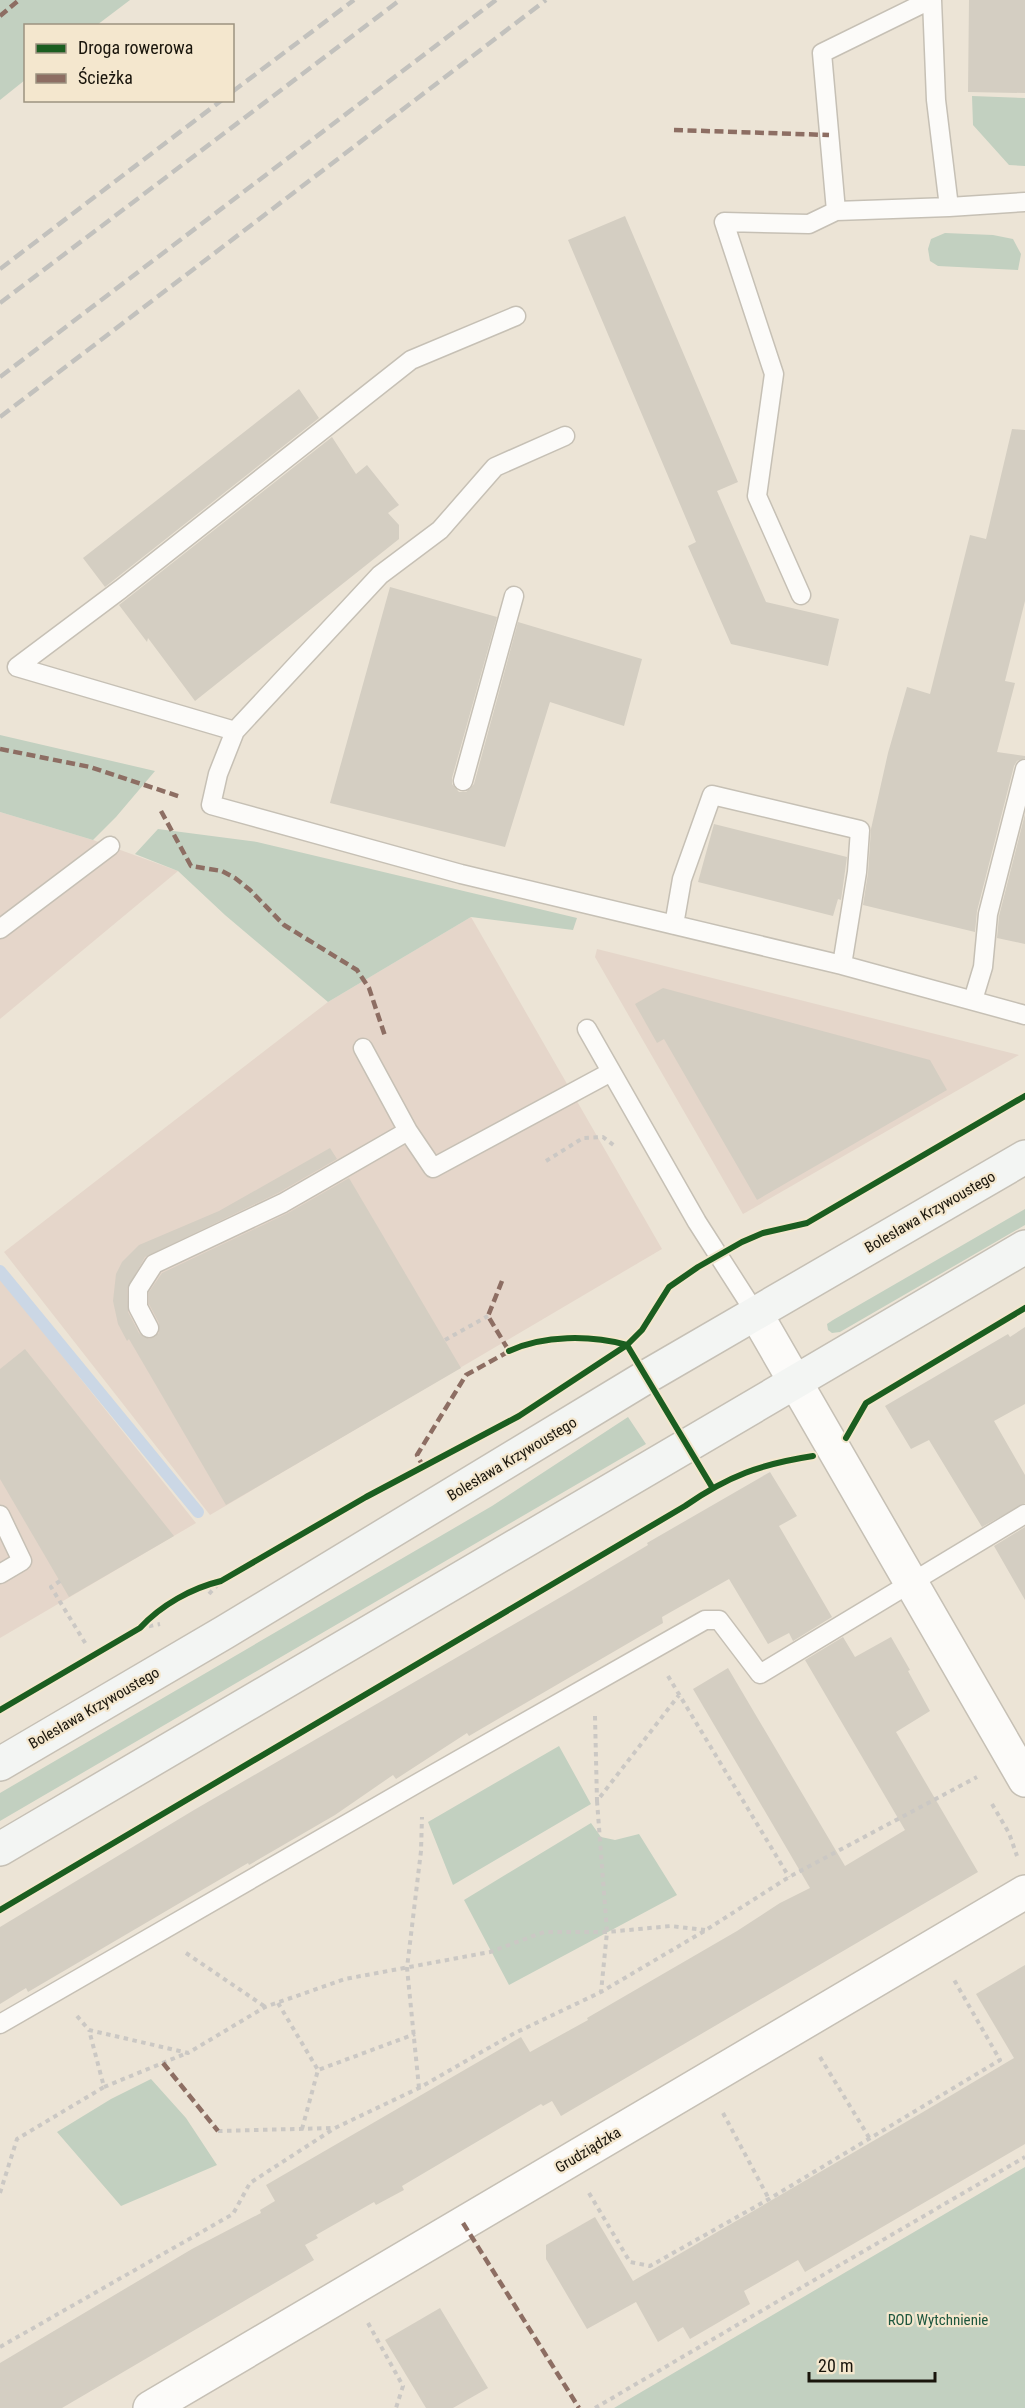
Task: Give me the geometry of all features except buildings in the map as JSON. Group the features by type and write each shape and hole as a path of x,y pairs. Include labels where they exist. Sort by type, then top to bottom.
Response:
{"main road":[{"name":"Bolesława Krzywoustego","path":"0,1764 225,1632 646,1377 1025,1157"},
{"path":"0,1849 1025,1247"}],"street":[{"path":"756,1314 1025,1780"},
{"name":"Grudziądzka","path":"150,2408 1020,1878"}],"lane":[{"path":"836,211 822,53 931,0 936,100 949,207"},
{"path":"801,595 757,496 774,374 724,222 809,224 836,211 1025,202"},
{"path":"235,731 17,667 121,589 411,360 516,316"},
{"path":"565,436 495,467 440,530 380,575 235,731 218,774 211,805 461,874 842,965 1025,1015"},
{"path":"463,781 514,596"},
{"path":"973,1000 983,967 988,914 1025,769"},
{"path":"674,925 682,879 712,795 815,819 860,830 857,872 842,965"},
{"path":"0,928 110,846"},
{"path":"587,1029 712,1248 756,1314"},
{"path":"363,1048 408,1131 433,1168 610,1072"},
{"path":"149,1328 138,1307 138,1289 153,1264 283,1203 408,1131"},
{"path":"0,2024 705,1620 719,1620 760,1674 1025,1514"},
{"path":"0,1515 22,1561 0,1574"}],"path":[{"path":"546,1161 583,1138 603,1137 617,1147 622,1156"},
{"path":"445,1340 488,1316"},
{"path":"60,1581 51,1587 87,1646"},
{"path":"211,1583 221,1581"},
{"path":"140,1628 152,1615"},
{"path":"651,1650 789,1877"},
{"path":"597,1801 679,1695"},
{"path":"595,1706 597,1801 607,1932 601,1992"},
{"path":"971,1767 982,1786"},
{"path":"0,2348 233,2214 250,2182 335,2128 419,2088 513,2034 601,1992 706,1930 789,1877 977,1777"},
{"path":"419,2088 408,1968 421,1851 423,1780"},
{"path":"988,1796 1009,1833 1018,1857 1020,1878"},
{"path":"0,2193 16,2139 104,2087 188,2053 265,2007 345,1979 490,1952 544,1932 607,1932 671,1926 706,1930"},
{"path":"158,1933 265,2007"},
{"path":"588,2192 630,2262 651,2266 769,2199 1000,2060 953,1978"},
{"path":"57,1992 89,2030 104,2087"},
{"path":"278,2003 318,2070 302,2129"},
{"path":"89,2030 188,2053"},
{"path":"318,2070 415,2034"},
{"path":"820,2056 870,2139"},
{"path":"723,2113 769,2199"},
{"path":"218,2131 335,2128"},
{"path":"595,2408 1025,2157"},
{"path":"367,2322 403,2386 396,2408"}],"shaded area":[{"path":"0,812 93,840 178,871 0,1019"},
{"path":"471,917 662,1249 210,1515 4,1252 328,1002"},
{"path":"597,949 1019,1055 743,1214 595,957"},
{"path":"0,1278 196,1523 0,1638"}],"green space":[{"path":"0,0 130,0 98,24 24,24 24,81 0,100"},
{"path":"972,96 1025,98 1025,166 1009,165 973,125"},
{"path":"945,233 993,235 1013,239 1021,254 1018,270 938,266 930,261 928,249 931,239"},
{"path":"0,735 155,771 93,840 0,812"},
{"path":"158,829 257,842 577,918 573,930 471,917 328,1002 225,915 178,871 135,854"},
{"path":"1025,1209 1025,1225 840,1332 832,1333 828,1330 827,1324 833,1320"},
{"path":"628,1417 646,1444 0,1821 0,1793 492,1506"},
{"path":"559,1746 591,1804 453,1885 428,1822"},
{"path":"591,1823 601,1837 615,1840 639,1834 677,1895 509,1985 464,1900"},
{"path":"151,2079 186,2118 217,2165 121,2206 57,2132 111,2099"},
{"name":"ROD Wytchnienie","path":"1025,2167 1025,2408 614,2408"}],"waterway":[{"path":"0,1271 198,1512"}],"railway":[{"path":"234,90 354,0"},
{"path":"0,303 400,0"},
{"path":"0,377 496,0"},
{"path":"0,417 546,0"},
{"path":"0,269 219,102"}],"marked path":[{"path":"0,16 19,0"},
{"path":"674,130 829,135"},
{"path":"0,749 90,767 181,797"},
{"path":"161,811 191,866 222,871 235,878 284,925 357,970 369,988 385,1036"},
{"path":"502,1281 488,1316 509,1351"},
{"path":"424,1468 417,1455 466,1375 513,1349"},
{"path":"163,2063 218,2131"},
{"path":"463,2223 579,2408"}],"cycle path":[{"path":"0,1710 140,1628 157,1612 178,1598 221,1581 366,1497 519,1416 627,1345 642,1330 669,1287 698,1267 763,1233 807,1223 1025,1096"},
{"path":"846,1438 866,1403 1025,1308"},
{"path":"509,1351 537,1342 567,1338 598,1339 627,1345 712,1487"},
{"path":"0,1910 716,1487 761,1467 813,1456"}]}
